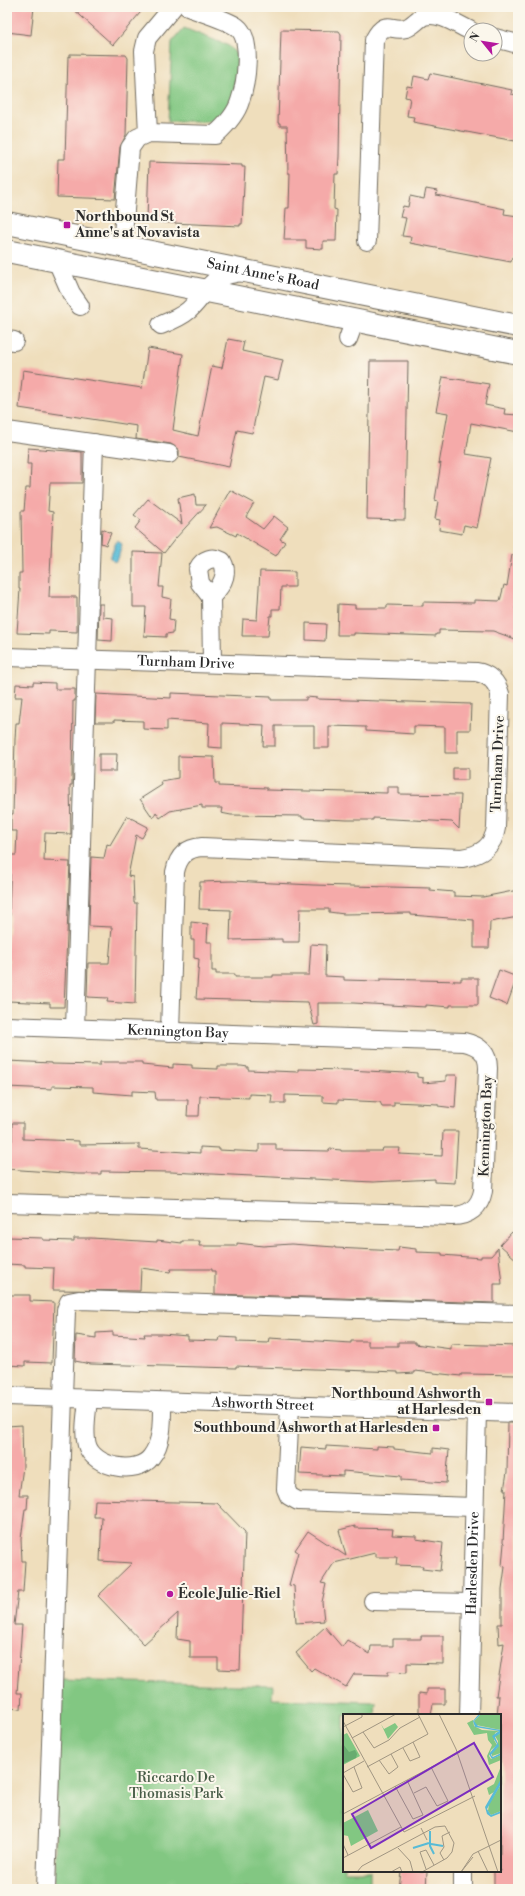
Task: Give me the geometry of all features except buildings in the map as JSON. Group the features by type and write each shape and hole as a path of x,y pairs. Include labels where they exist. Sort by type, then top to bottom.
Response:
{"main road":[{"name":"Saint Anne's Road","path":"7,223 518,326"},
{"path":"102,270 122,246"},
{"name":"Saint Anne's Road","path":"7,251 205,291 352,330 518,353"}],"street":[{"path":"148,133 144,52 147,38 173,7"},
{"path":"122,246 130,148 137,138 148,133 215,135 226,126 240,102 246,75 246,45 243,34 237,26 188,7"},
{"path":"367,242 374,40 386,27 405,28 422,17 430,15 463,28"},
{"path":"503,40 518,44"},
{"path":"57,261 71,293 80,306"},
{"path":"161,325 188,311 218,278 226,274 250,272"},
{"path":"7,430 169,454"},
{"path":"75,1028 94,442"},
{"path":"211,597 212,663"},
{"name":"Turnham Drive","path":"7,657 476,672 488,676 498,687 500,694 496,828 494,837 485,850 472,856 462,858 202,847 182,854 177,863 175,872 170,1032"},
{"name":"Kennington Bay","path":"7,1026 464,1042 476,1045 485,1053 488,1061 482,1198 470,1212 458,1216 7,1202"},
{"path":"46,1889 62,1398 67,1305 70,1301 518,1314"},
{"name":"Ashworth Street","path":"7,1396 518,1413"},
{"path":"88,1399 86,1436 87,1445 93,1456 103,1463 127,1467 140,1465 150,1459 158,1447 162,1402"},
{"path":"290,1406 286,1489 293,1499 298,1501 474,1507"},
{"name":"Harlesden Drive","path":"468,1714 477,1412"},
{"path":"373,1601 472,1603"},
{"path":"463,1872 463,1889"}],"green space":[{"path":"184,28 229,46 237,55 236,100 216,121 168,121 172,42"},
{"name":"Riccardo De Thomasis Park","path":"60,1680 273,1686 272,1699 376,1702 375,1714 343,1714 343,1872 370,1872 370,1889 54,1889"}],"water":[{"path":"117,540 122,544 118,559 114,562 110,558"}],"place":[{"name":"Northbound St Anne's at Novavista","path":"67,225"},
{"name":"Northbound Ashworth at Harlesden","path":"489,1402"},
{"name":"Southbound Ashworth at Harlesden","path":"436,1428"},
{"name":"École Julie-Riel","path":"170,1594"}]}
